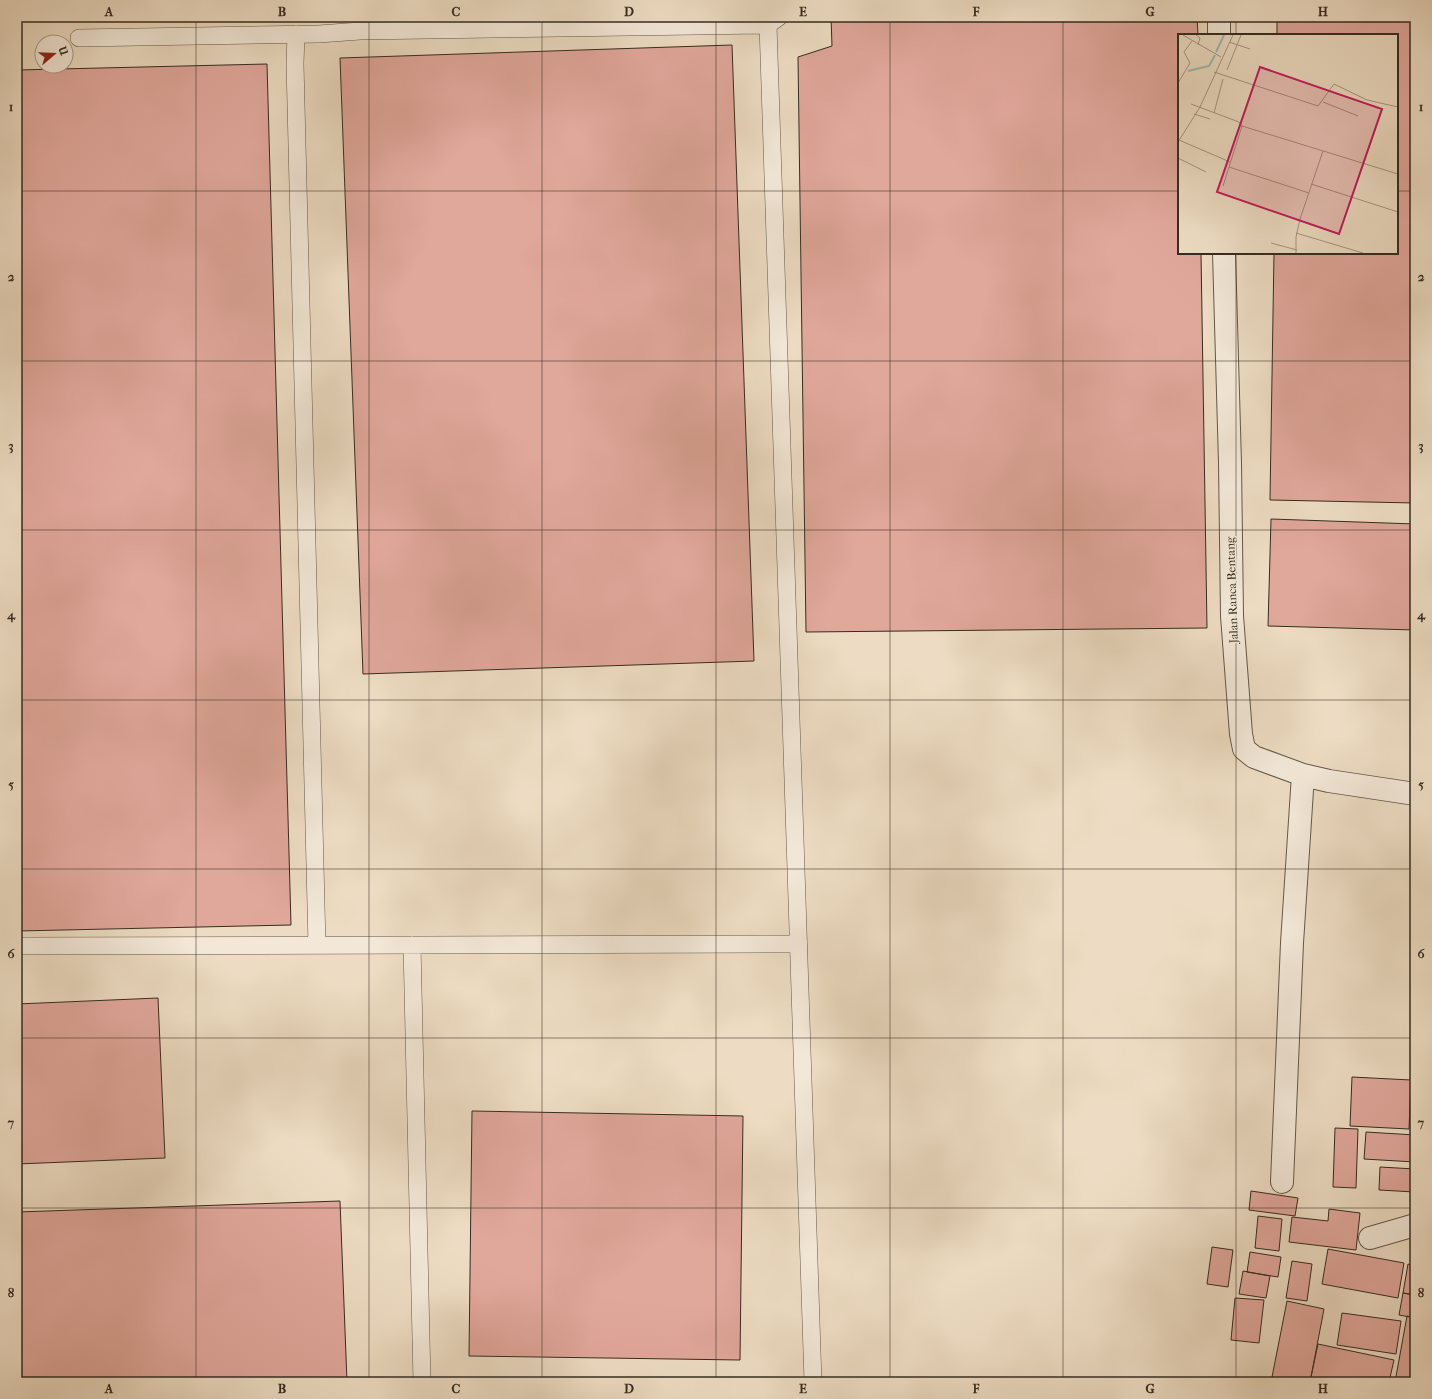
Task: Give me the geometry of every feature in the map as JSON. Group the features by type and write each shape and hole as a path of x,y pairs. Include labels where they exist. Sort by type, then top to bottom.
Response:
{"street":[{"path":"1219,17 1219,34"},
{"name":"Jalan Ranca Bentang","path":"1224,254 1230,463 1232,616 1241,734 1244,749 1254,757 1303,775 1329,781 1415,794"},
{"path":"1282,1182 1292,943 1303,775"},
{"path":"1370,1238 1415,1225"}],"lane":[{"path":"79,38 319,34 361,24 773,21 799,944 814,1382"},
{"path":"296,34 295,64 317,945"},
{"path":"17,946 799,944"},
{"path":"412,945 422,1382"}],"building":[{"path":"831,17 1197,17 1198,34 1178,34 1178,254 1201,254 1207,628 806,632 798,57 832,46"},
{"path":"1277,17 1415,17 1415,503 1270,500 1274,254 1398,254 1398,34 1277,34"},
{"path":"732,45 754,661 363,674 340,58"},
{"path":"267,64 291,925 17,931 17,70 34,70 34,74 74,74 74,69"},
{"path":"1271,519 1415,524 1415,630 1268,626"},
{"path":"158,998 165,1158 17,1164 17,1004"},
{"path":"1352,1077 1411,1080 1409,1129 1350,1126"},
{"path":"472,1111 743,1116 740,1360 469,1356"},
{"path":"1335,1128 1358,1129 1356,1188 1333,1187"},
{"path":"1366,1132 1415,1135 1415,1162 1364,1159"},
{"path":"1380,1167 1415,1169 1415,1192 1379,1190"},
{"path":"1251,1191 1298,1198 1295,1216 1249,1210"},
{"path":"340,1201 347,1382 17,1382 17,1212"},
{"path":"1329,1209 1360,1213 1356,1250 1289,1242 1292,1217 1328,1221"},
{"path":"1258,1216 1282,1219 1279,1251 1255,1248"},
{"path":"1212,1247 1233,1250 1228,1287 1207,1284"},
{"path":"1328,1249 1404,1263 1398,1298 1322,1284"},
{"path":"1250,1252 1281,1257 1278,1277 1247,1272"},
{"path":"1292,1261 1312,1264 1307,1301 1286,1298"},
{"path":"1408,1264 1415,1266 1415,1295 1403,1293"},
{"path":"1243,1271 1270,1276 1266,1298 1239,1294"},
{"path":"1403,1293 1415,1295 1415,1318 1399,1315"},
{"path":"1235,1298 1264,1300 1259,1343 1231,1340"},
{"path":"1287,1301 1324,1309 1310,1382 1295,1382 1272,1377"},
{"path":"1342,1313 1401,1321 1396,1354 1337,1345"},
{"path":"1407,1316 1415,1318 1415,1382 1395,1382"},
{"path":"1318,1344 1394,1360 1389,1382 1310,1382"}]}
